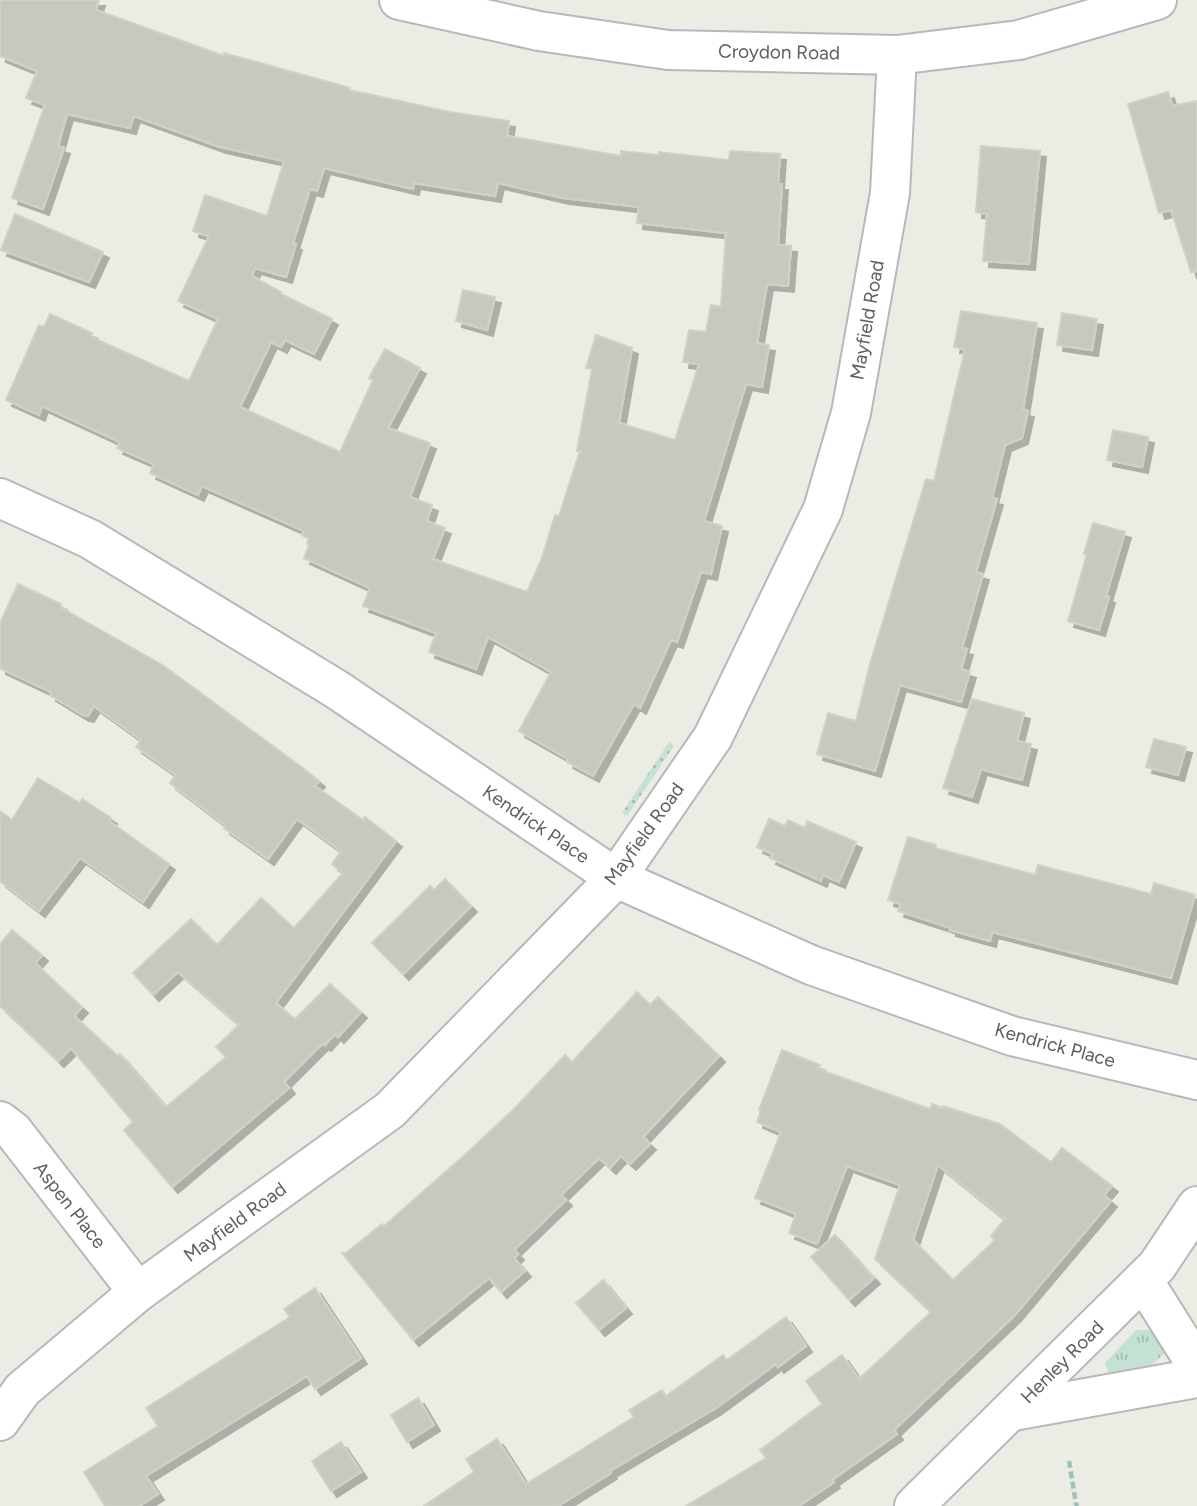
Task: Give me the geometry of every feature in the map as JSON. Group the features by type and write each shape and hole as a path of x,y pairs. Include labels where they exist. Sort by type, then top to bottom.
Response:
{"street":[{"name":"Croydon Road","path":"399,0 539,31 668,50 897,55 1018,40 1157,0"},
{"name":"Mayfield Road","path":"0,1421 22,1390 138,1292 390,1111 616,878 713,737 823,509 851,413 890,193 897,55"},
{"name":"Kendrick Place","path":"0,498 90,539 336,689 616,878 811,965 974,1023 1012,1036 1197,1080"},
{"name":"Aspen Place","path":"0,1121 13,1131 138,1292"},
{"name":"Henley Road","path":"914,1506 1157,1266 1197,1206"},
{"path":"1143,1280 1197,1366"},
{"path":"1013,1411 1197,1378"}],"path":[{"path":"1069,1461 1078,1506"}],"green space":[{"path":"669,742 674,746 627,816 622,813"},
{"path":"1136,1330 1154,1330 1166,1349 1161,1357 1149,1366 1109,1374 1105,1363"}],"building":[{"path":"0,0 99,0 96,10 224,56 224,53 350,88 349,90 450,112 509,121 507,136 621,156 621,151 659,155 659,152 729,160 730,151 780,154 778,184 782,184 778,245 791,246 788,286 767,284 757,343 769,345 762,387 746,384 704,521 722,526 711,574 701,572 677,642 671,640 640,708 634,704 593,776 519,731 551,672 488,637 476,669 429,652 436,633 363,606 370,588 304,558 309,539 302,535 304,531 202,486 198,495 150,473 154,464 117,448 120,442 42,406 39,415 6,400 39,325 44,327 50,314 92,333 91,337 189,381 218,319 178,301 209,236 193,231 205,195 267,216 284,161 220,147 134,116 130,128 67,114 58,146 64,148 43,209 12,198 45,105 26,98 37,71 0,56","holes":["324,168 413,189 414,183 495,196 498,183 563,198 639,207 637,223 726,233 721,307 711,305 706,332 689,330 683,362 699,364 675,440 619,423 632,348 596,335 586,368 592,369 577,451 580,451 559,516 555,515 542,558 527,592 433,559 445,528 427,521 432,505 410,497 430,443 388,428 420,368 385,349 369,378 373,380 340,452 240,407 271,342 281,347 285,340 314,354 332,319 281,294 252,276 255,268 286,277 296,244 293,243 310,189 317,191"]},
{"path":"1168,92 1172,106 1197,101 1197,271 1191,272 1171,210 1159,213 1128,104"},
{"path":"981,146 1040,151 1029,264 983,261 987,214 976,212"},
{"path":"15,214 103,252 89,282 1,250"},
{"path":"463,290 495,297 487,330 456,321"},
{"path":"961,311 1037,323 1023,410 1028,411 1022,438 1005,445 992,498 997,499 976,572 983,574 962,648 967,649 961,669 970,672 961,702 900,685 875,771 817,754 828,713 856,721 870,664 926,479 934,481 965,349 954,347"},
{"path":"1062,313 1097,319 1092,350 1057,345"},
{"path":"1113,430 1148,437 1142,467 1107,460"},
{"path":"1093,523 1125,532 1099,630 1068,621"},
{"path":"18,584 61,604 60,607 164,666 304,769 319,781 315,786 363,820 365,817 396,841 276,1003 295,1019 330,984 361,1012 338,1037 335,1034 325,1045 323,1043 284,1082 289,1088 172,1187 124,1130 133,1122 71,1048 58,1061 0,1006 0,944 12,930 42,955 35,963 82,1007 74,1016 118,1056 120,1054 166,1107 226,1057 216,1047 239,1025 178,972 153,995 133,973 191,919 217,945 261,898 294,928 343,873 332,864 341,851 297,819 268,859 224,828 225,825 170,783 176,775 136,747 141,740 94,706 88,716 83,715 50,695 51,692 0,668 0,623"},
{"path":"972,699 1024,713 1017,741 1031,744 1022,780 981,769 972,797 943,788"},
{"path":"1154,739 1186,747 1178,775 1146,767"},
{"path":"38,778 80,803 82,799 111,818 109,821 169,864 143,902 80,858 39,911 0,881 0,811 12,820"},
{"path":"769,819 785,826 788,820 805,828 807,821 856,842 839,882 823,875 821,881 770,858 773,854 757,847"},
{"path":"908,837 936,845 935,848 1035,875 1038,865 1151,894 1154,883 1195,895 1171,978 992,932 990,941 898,911 901,904 888,900"},
{"path":"445,879 471,906 403,974 372,943 430,886 434,890"},
{"path":"637,992 650,1005 658,997 719,1056 643,1137 650,1144 630,1164 621,1156 610,1168 599,1158 561,1195 566,1200 514,1250 518,1254 514,1258 525,1271 501,1292 489,1278 413,1340 342,1253 346,1253 382,1224 384,1226 467,1153 514,1109 565,1055 572,1062"},
{"path":"782,1050 820,1065 818,1069 930,1109 932,1104 943,1106 1000,1124 1051,1162 1062,1148 1112,1186 1104,1195 1111,1201 1015,1315 894,1430 897,1434 832,1480 834,1482 799,1506 686,1506 766,1458 760,1450 822,1404 806,1381 842,1355 859,1379 931,1312 875,1259 900,1185 847,1166 817,1244 789,1233 796,1214 755,1198 781,1132 757,1122 761,1111 759,1110","holes":["938,1165 1005,1219 991,1236 995,1240 953,1280 913,1240"]},
{"path":"835,1235 874,1278 849,1300 811,1257"},
{"path":"603,1280 626,1308 599,1330 576,1303"},
{"path":"315,1288 361,1358 315,1389 307,1376 146,1476 158,1494 139,1506 105,1506 84,1472 158,1426 146,1408 290,1317 284,1309"},
{"path":"786,1317 806,1346 778,1367 776,1364 716,1408 610,1471 611,1473 558,1506 424,1506 474,1472 466,1459 497,1439 526,1484 634,1417 629,1410 662,1390 666,1396 723,1355 727,1360"},
{"path":"418,1398 434,1425 407,1442 391,1415"},
{"path":"341,1442 361,1472 331,1491 312,1461"}]}
